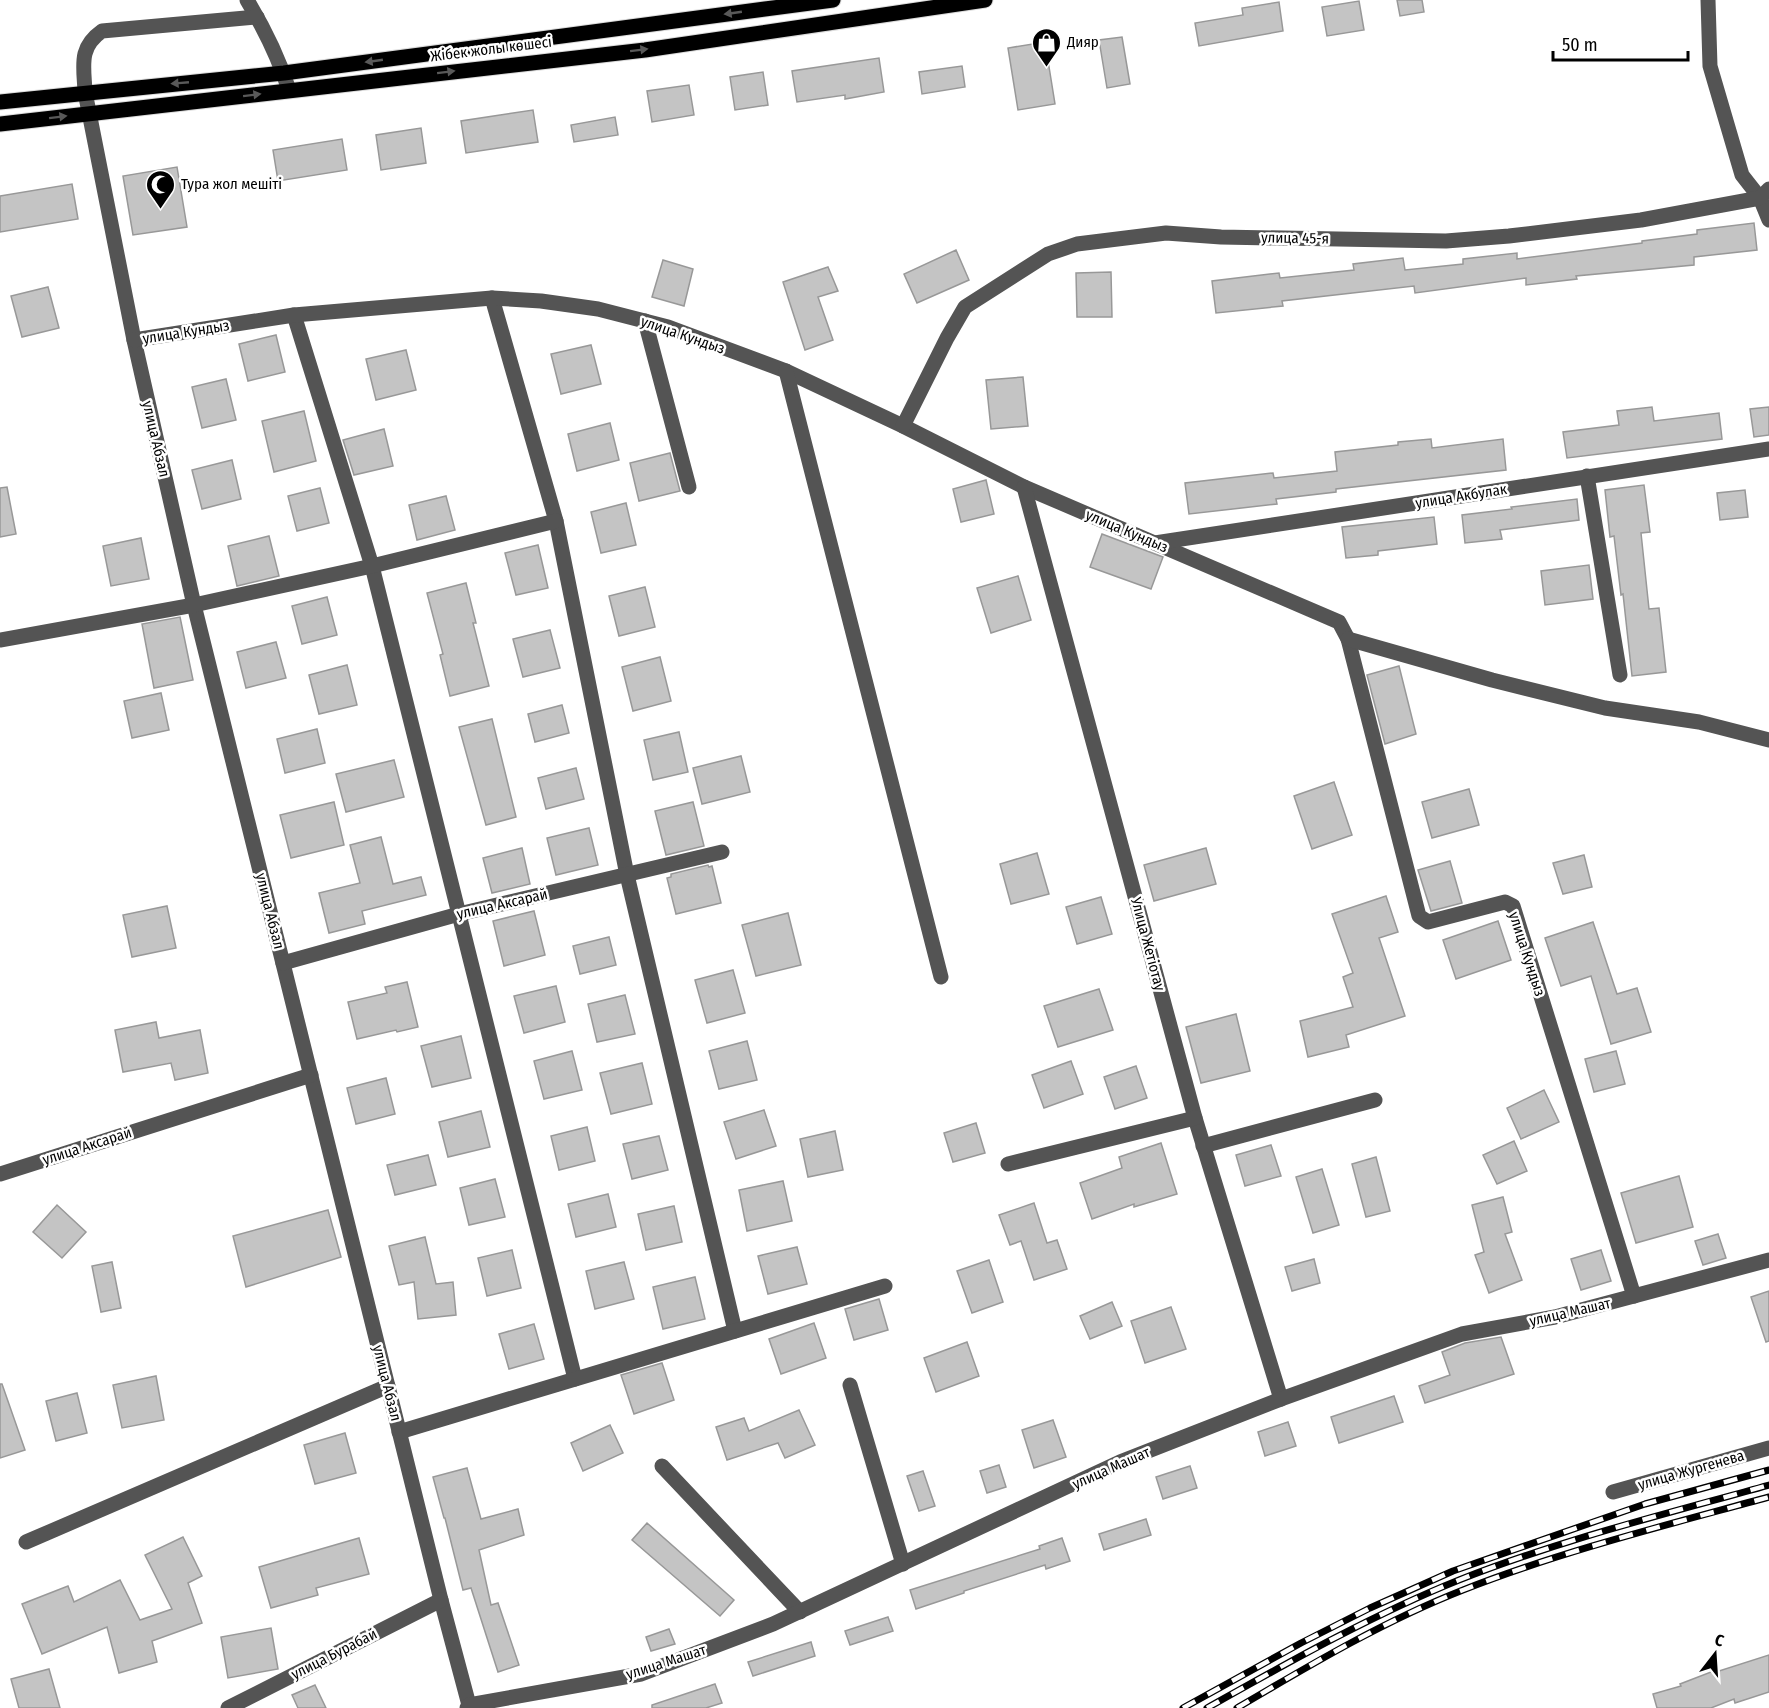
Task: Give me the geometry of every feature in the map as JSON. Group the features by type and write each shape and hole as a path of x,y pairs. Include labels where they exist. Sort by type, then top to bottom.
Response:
{"main road":[{"name":"Жібек жолы көшесі","path":"0,102 284,73 833,0"},
{"name":"Жібек жолы көшесі","path":"0,124 645,50 985,0"}],"street":[{"path":"247,0 284,73 289,90"},
{"path":"1708,0 1710,66 1742,175 1764,193 1769,220"},
{"name":"улица Абзал","path":"257,17 102,31 91,39 85,50 87,113 134,340 194,606 468,1706"},
{"name":"улица 45-я","path":"903,426 965,307 1048,254 1077,244 1166,233 1221,237 1446,241 1641,220 1764,193"},
{"path":"492,298 556,521 627,875 735,1331"},
{"name":"улица Кундыз","path":"134,340 294,315 492,298 541,301 598,309 668,327 786,371 903,426 1024,487 1339,622 1348,639 1419,916 1428,922 1504,902 1514,906 1634,1296"},
{"path":"294,315 372,566 575,1379"},
{"path":"645,321 689,487"},
{"path":"786,371 941,977"},
{"name":"улица Акбулак","path":"1153,543 1769,449"},
{"path":"1587,476 1620,675"},
{"name":"Улица Жетіотау","path":"1024,487 1195,1118 1281,1399"},
{"path":"0,640 194,606 556,521"},
{"path":"1348,639 1492,680 1605,708 1699,722 1769,740"},
{"name":"улица Аксарай","path":"283,963 459,914 722,852"},
{"name":"улица Аксарай","path":"0,1174 311,1075"},
{"path":"1203,1146 1375,1100"},
{"path":"1008,1164 1195,1118"},
{"name":"улица Машат","path":"468,1706 641,1674 774,1624 1120,1462 1281,1399 1462,1334 1555,1317 1769,1260"},
{"path":"399,1432 885,1286"},
{"path":"850,1385 903,1564"},
{"path":"26,1542 388,1386"},
{"name":"улица Жургенева","path":"1613,1492 1769,1448"},
{"path":"662,1466 800,1612"},
{"name":"улица Бурабай","path":"228,1708 441,1600"}],"building":[{"path":"1397,0 1422,0 1424,12 1400,16"},
{"path":"1359,1 1364,30 1327,36 1322,7"},
{"path":"1279,2 1283,31 1199,46 1195,23 1243,15 1242,8"},
{"path":"1122,37 1130,84 1107,88 1099,40"},
{"path":"1045,42 1055,104 1018,110 1008,48"},
{"path":"879,58 884,92 845,99 845,95 797,102 792,71"},
{"path":"962,66 965,87 922,94 919,72"},
{"path":"763,72 768,105 735,110 730,77"},
{"path":"689,85 694,115 652,122 647,91"},
{"path":"533,110 538,142 466,153 461,121"},
{"path":"615,117 618,135 574,142 571,125"},
{"path":"421,128 426,163 381,170 376,135"},
{"path":"342,139 347,170 278,181 273,150"},
{"path":"177,167 187,227 133,235 123,176"},
{"path":"72,184 78,219 0,232 0,196"},
{"path":"1754,223 1757,250 1694,257 1694,265 1576,276 1577,279 1526,285 1526,278 1415,293 1414,286 1282,301 1283,306 1216,313 1212,281 1279,273 1280,278 1354,270 1353,264 1403,258 1405,270 1463,264 1463,259 1517,253 1517,259 1642,243 1642,241 1697,234 1697,230"},
{"path":"956,250 969,280 917,303 904,274"},
{"path":"663,260 693,269 684,306 652,297"},
{"path":"828,267 838,291 818,297 833,340 805,350 783,282"},
{"path":"1111,272 1112,317 1077,317 1076,273"},
{"path":"48,287 59,328 22,337 11,296"},
{"path":"276,335 285,372 248,381 239,344"},
{"path":"591,345 601,384 561,394 551,354"},
{"path":"406,350 416,390 376,400 366,359"},
{"path":"1023,377 1028,426 991,429 986,380"},
{"path":"226,379 236,420 202,428 192,387"},
{"path":"1652,407 1654,421 1719,413 1722,439 1567,458 1563,432 1619,425 1617,411"},
{"path":"1769,407 1769,435 1754,437 1750,409"},
{"path":"304,411 316,461 274,472 262,421"},
{"path":"610,423 619,460 577,471 568,434"},
{"path":"384,429 393,466 354,475 343,440"},
{"path":"1431,439 1432,448 1503,439 1506,470 1336,489 1336,492 1276,499 1277,504 1189,514 1185,483 1273,473 1274,478 1337,471 1335,452"},
{"path":"670,453 680,491 639,501 630,463"},
{"path":"232,460 241,499 202,509 192,470"},
{"path":"986,480 994,514 961,522 953,489"},
{"path":"1644,485 1650,532 1641,533 1649,609 1659,608 1666,672 1632,676 1623,594 1621,595 1614,536 1610,537 1605,490"},
{"path":"7,487 16,534 0,537 0,488"},
{"path":"320,488 329,523 297,531 288,496"},
{"path":"1745,490 1748,517 1720,520 1717,493"},
{"path":"446,496 455,530 417,540 409,505"},
{"path":"1577,499 1579,520 1500,530 1502,539 1465,543 1462,515"},
{"path":"626,503 636,545 601,553 591,512"},
{"path":"1434,517 1437,544 1378,551 1378,555 1346,558 1342,527"},
{"path":"1102,534 1163,557 1151,589 1090,567"},
{"path":"269,536 279,576 237,586 228,546"},
{"path":"141,538 149,579 111,586 103,546"},
{"path":"538,545 548,588 516,595 505,553"},
{"path":"1589,565 1593,599 1545,605 1541,571"},
{"path":"1018,576 1031,620 991,633 977,588"},
{"path":"466,583 476,623 473,623 489,686 450,696 440,655 443,654 427,593"},
{"path":"645,587 655,627 619,636 609,596"},
{"path":"327,597 337,635 302,644 292,606"},
{"path":"180,617 193,680 154,688 142,624"},
{"path":"550,630 560,668 523,677 513,639"},
{"path":"276,642 286,678 246,688 237,652"},
{"path":"660,657 671,701 633,711 622,667"},
{"path":"347,665 357,705 319,714 309,675"},
{"path":"1399,666 1416,734 1385,744 1367,675"},
{"path":"161,693 169,730 132,738 124,701"},
{"path":"562,705 569,733 535,742 528,714"},
{"path":"492,719 516,817 486,825 459,727"},
{"path":"317,729 325,763 285,773 277,739"},
{"path":"679,732 688,772 653,780 644,740"},
{"path":"741,756 750,792 702,804 693,768"},
{"path":"394,760 404,797 346,812 336,774"},
{"path":"576,768 584,799 546,809 538,778"},
{"path":"1334,782 1352,835 1312,849 1294,796"},
{"path":"1469,789 1479,825 1432,838 1422,802"},
{"path":"334,802 344,845 291,858 280,815"},
{"path":"693,802 704,846 666,855 655,811"},
{"path":"589,828 598,865 556,875 547,838"},
{"path":"381,837 393,884 421,877 426,895 362,911 365,924 329,933 319,893 360,883 350,845"},
{"path":"522,848 530,884 492,893 483,858"},
{"path":"1206,848 1216,884 1154,901 1144,865"},
{"path":"1037,853 1049,894 1011,904 1000,864"},
{"path":"1584,855 1592,887 1563,894 1553,863"},
{"path":"1450,861 1462,903 1431,911 1418,870"},
{"path":"712,866 721,903 676,914 667,878 671,877 671,874"},
{"path":"1386,896 1398,932 1379,938 1405,1016 1346,1035 1349,1047 1308,1057 1300,1021 1353,1007 1343,977 1353,973 1332,914"},
{"path":"1101,897 1112,934 1077,944 1066,907"},
{"path":"167,906 176,948 132,957 123,915"},
{"path":"534,911 545,955 504,966 493,921"},
{"path":"788,913 801,965 756,976 742,925"},
{"path":"1498,921 1511,960 1456,979 1443,940"},
{"path":"1593,922 1617,994 1637,988 1651,1032 1611,1044 1591,976 1561,986 1545,938"},
{"path":"609,937 616,965 580,974 573,946"},
{"path":"733,970 745,1013 707,1023 695,980"},
{"path":"407,982 418,1027 357,1039 348,1002 387,993 385,987"},
{"path":"556,986 565,1022 524,1033 514,996"},
{"path":"1099,989 1113,1030 1058,1047 1044,1006"},
{"path":"625,995 635,1034 597,1042 588,1004"},
{"path":"1236,1014 1250,1071 1201,1083 1186,1027"},
{"path":"156,1022 159,1038 200,1030 208,1073 175,1080 171,1063 123,1072 115,1030"},
{"path":"461,1036 471,1078 432,1087 421,1046"},
{"path":"747,1041 757,1080 719,1089 709,1051"},
{"path":"572,1051 582,1090 544,1099 534,1061"},
{"path":"1616,1051 1625,1084 1594,1092 1585,1059"},
{"path":"1071,1061 1083,1094 1044,1108 1032,1075"},
{"path":"642,1063 652,1104 611,1114 600,1073"},
{"path":"1136,1066 1147,1098 1115,1109 1104,1077"},
{"path":"386,1078 395,1114 356,1124 347,1088"},
{"path":"1544,1090 1559,1122 1521,1139 1507,1108"},
{"path":"764,1110 776,1146 736,1159 724,1122"},
{"path":"481,1111 490,1147 448,1157 439,1122"},
{"path":"976,1123 985,1153 953,1162 944,1133"},
{"path":"587,1127 595,1161 559,1170 551,1136"},
{"path":"835,1131 843,1170 808,1177 800,1139"},
{"path":"659,1136 668,1170 632,1179 623,1144"},
{"path":"1514,1141 1527,1171 1497,1184 1483,1155"},
{"path":"1161,1143 1177,1194 1134,1207 1134,1204 1092,1219 1080,1183 1122,1168 1119,1157"},
{"path":"1271,1145 1281,1176 1245,1186 1236,1155"},
{"path":"428,1155 436,1185 395,1195 387,1165"},
{"path":"1376,1157 1390,1211 1366,1217 1352,1164"},
{"path":"1322,1169 1339,1225 1313,1233 1296,1177"},
{"path":"1679,1176 1693,1227 1636,1243 1621,1193"},
{"path":"495,1179 505,1217 469,1225 460,1188"},
{"path":"783,1181 792,1221 747,1231 739,1190"},
{"path":"608,1194 616,1227 576,1237 568,1204"},
{"path":"1503,1197 1512,1232 1505,1234 1522,1280 1489,1293 1475,1255 1484,1252 1472,1205"},
{"path":"1034,1203 1047,1243 1057,1240 1067,1269 1034,1280 1021,1241 1010,1245 999,1215"},
{"path":"57,1205 86,1232 62,1258 33,1232"},
{"path":"674,1206 682,1242 646,1250 638,1214"},
{"path":"328,1210 341,1257 246,1287 233,1236"},
{"path":"1718,1234 1726,1258 1703,1265 1695,1241"},
{"path":"425,1237 436,1284 453,1282 456,1315 418,1319 414,1282 399,1285 389,1246"},
{"path":"797,1247 807,1284 768,1294 758,1256"},
{"path":"512,1250 521,1288 487,1296 478,1258"},
{"path":"1601,1250 1611,1281 1581,1290 1571,1259"},
{"path":"1314,1259 1320,1283 1292,1291 1285,1267"},
{"path":"989,1260 1003,1302 972,1313 957,1271"},
{"path":"112,1262 121,1308 101,1312 92,1266"},
{"path":"624,1262 634,1299 595,1309 586,1271"},
{"path":"695,1277 705,1319 663,1329 653,1287"},
{"path":"1769,1291 1769,1341 1766,1342 1751,1297"},
{"path":"879,1299 888,1330 854,1340 845,1309"},
{"path":"1112,1302 1122,1326 1090,1339 1080,1316"},
{"path":"1171,1307 1186,1349 1145,1363 1131,1321"},
{"path":"814,1323 826,1358 781,1374 769,1339"},
{"path":"534,1324 544,1359 509,1369 499,1334"},
{"path":"1501,1337 1514,1374 1425,1403 1419,1386 1450,1375 1442,1352 1465,1343"},
{"path":"967,1342 979,1376 936,1392 924,1358"},
{"path":"662,1363 674,1400 634,1414 621,1375"},
{"path":"156,1376 164,1420 122,1428 113,1385"},
{"path":"0,1384 2,1384 25,1450 0,1458"},
{"path":"77,1393 87,1433 56,1441 46,1401"},
{"path":"1394,1396 1403,1422 1339,1443 1331,1417"},
{"path":"799,1410 815,1445 785,1458 778,1443 727,1460 716,1427 744,1418 749,1431"},
{"path":"1053,1420 1066,1457 1034,1468 1022,1430"},
{"path":"1288,1422 1296,1446 1265,1456 1258,1432"},
{"path":"610,1425 623,1453 583,1471 571,1443"},
{"path":"345,1433 356,1473 315,1484 304,1445"},
{"path":"999,1465 1006,1487 987,1493 980,1471"},
{"path":"1190,1466 1197,1488 1163,1499 1156,1477"},
{"path":"467,1468 481,1519 518,1509 524,1535 479,1550 491,1605 498,1603 519,1665 498,1672 471,1588 463,1590 433,1477"},
{"path":"923,1471 935,1506 919,1511 907,1476"},
{"path":"1146,1519 1151,1535 1104,1550 1099,1534"},
{"path":"647,1523 734,1600 720,1616 632,1540"},
{"path":"183,1537 202,1576 188,1583 202,1623 152,1641 157,1662 119,1673 107,1627 42,1654 22,1604 68,1586 74,1602 120,1580 140,1620 172,1609 145,1555"},
{"path":"359,1538 369,1574 316,1588 318,1595 271,1608 259,1567"},
{"path":"1062,1538 1070,1561 1046,1569 1045,1565 916,1609 910,1590 1040,1549 1039,1546"},
{"path":"888,1617 893,1631 850,1645 845,1631"},
{"path":"271,1628 278,1669 228,1678 221,1637"},
{"path":"669,1629 675,1644 651,1651 646,1637"},
{"path":"811,1642 815,1656 753,1676 748,1662"},
{"path":"1769,1655 1769,1692 1735,1703 1734,1699 1711,1708 1657,1708 1653,1694 1681,1686 1680,1684 1716,1670 1716,1672"},
{"path":"49,1669 60,1708 19,1708 11,1679"},
{"path":"715,1684 722,1703 706,1708 652,1708 652,1705"},
{"path":"315,1685 326,1708 298,1708 292,1695"}],"railway":[{"path":"1183,1708 1301,1643 1370,1608 1453,1571 1645,1504 1769,1470"},
{"path":"1207,1708 1363,1624 1459,1580 1574,1540 1769,1485"},
{"path":"1237,1708 1376,1630 1463,1590 1576,1551 1769,1497"}],"place":[{"name":"Дияр","path":"1046,68"},
{"name":"Тура жол мешіті","path":"160,210"}]}
